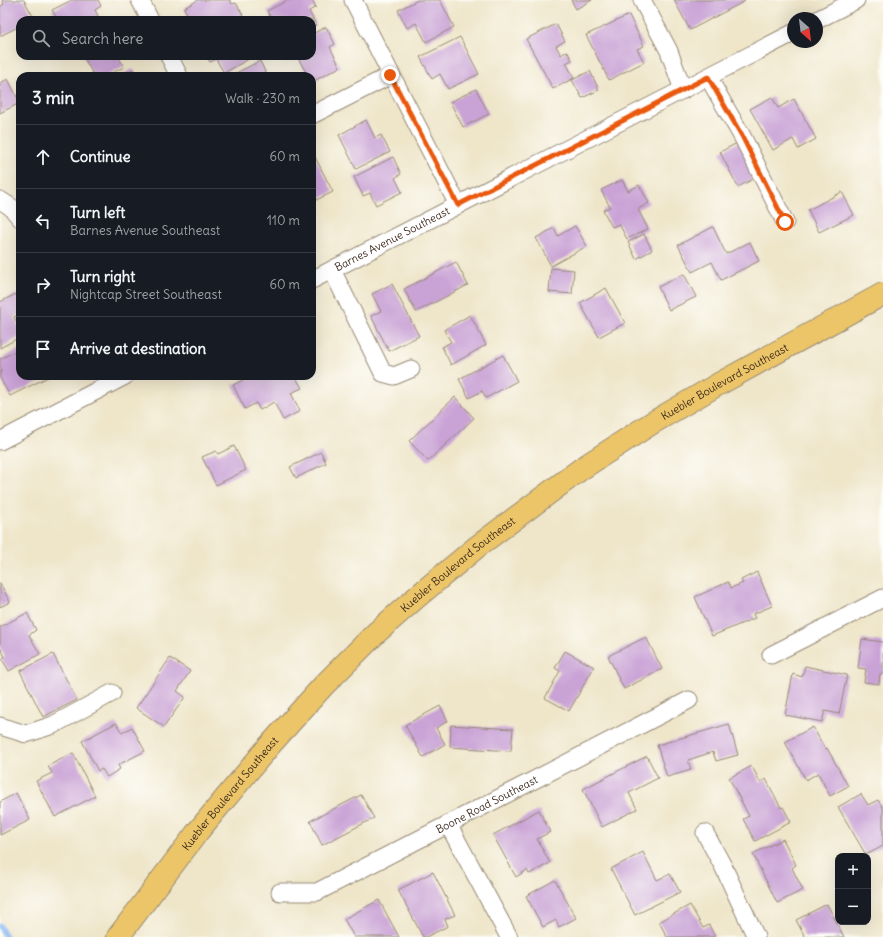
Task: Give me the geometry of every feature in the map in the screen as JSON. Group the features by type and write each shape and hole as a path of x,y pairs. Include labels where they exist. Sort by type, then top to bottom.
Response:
{"main road":[{"name":"Kuebler Boulevard Southeast","path":"118,937 199,830 270,745 324,685 376,633 424,591 478,546 600,456 652,423 717,385 883,294"}],"street":[{"path":"140,0 148,16"},
{"path":"353,0 390,75 458,205"},
{"path":"642,0 669,51 683,90"},
{"path":"823,17 856,0"},
{"name":"Barnes Avenue Southeast","path":"316,278 787,36"},
{"path":"171,60 177,72"},
{"path":"316,113 390,75"},
{"path":"708,77 742,136 785,222"},
{"path":"0,200 16,214"},
{"path":"332,270 383,373 394,376 411,369"},
{"path":"0,441 110,380"},
{"path":"771,655 883,598"},
{"path":"0,726 26,734 53,725 112,693"},
{"name":"Boone Road Southeast","path":"280,892 317,892 689,700"},
{"path":"448,824 508,937"},
{"path":"705,833 723,866 756,937"}],"building":[{"path":"2,0 24,0 33,16 16,16 16,28 0,36 0,7 4,4"},
{"path":"72,0 98,0 101,6 95,10 98,16 56,16 52,10"},
{"path":"198,0 230,0 232,4 236,3 243,15 188,16 184,8"},
{"path":"288,0 312,0 316,7 309,11 312,16 270,16 267,11"},
{"path":"418,0 440,0 454,27 426,42 416,23 407,28 398,10"},
{"path":"571,0 592,0 576,9"},
{"path":"674,0 744,0 745,1 690,30"},
{"path":"629,15 644,46 637,49 644,62 609,80 586,35"},
{"path":"556,24 565,41 556,46 561,55 567,51 572,60 566,63 574,78 553,89 526,39"},
{"path":"326,27 335,44 330,47 340,67 316,80 316,72 306,72 299,60 316,60 316,32"},
{"path":"460,37 479,74 448,89 440,74 432,79 420,57"},
{"path":"85,60 120,60 124,67 114,72 92,72"},
{"path":"217,60 247,60 226,72 223,72"},
{"path":"260,61 265,72 238,72"},
{"path":"133,69 135,72 127,72"},
{"path":"590,71 599,90 582,98 572,80"},
{"path":"8,79 16,95 16,105 0,113 0,83"},
{"path":"476,89 489,114 463,127 450,102"},
{"path":"772,97 778,108 794,99 816,139 798,149 793,139 773,150 750,109"},
{"path":"366,120 375,138 381,135 390,152 356,169 339,135"},
{"path":"739,142 757,177 738,187 720,152"},
{"path":"393,157 401,174 395,178 402,192 376,205 370,193 363,196 354,177"},
{"path":"316,159 333,192 316,200"},
{"path":"622,180 628,191 639,185 649,203 638,209 648,229 627,239 619,224 612,227 603,210 610,207 601,190"},
{"path":"842,192 854,215 819,232 808,210"},
{"path":"575,226 587,246 551,266 536,238 554,228 558,236"},
{"path":"713,227 726,254 750,242 759,261 721,280 712,262 692,272 678,245"},
{"path":"644,234 652,250 636,259 628,242"},
{"path":"456,262 468,285 416,312 404,289"},
{"path":"551,268 574,270 572,294 549,292"},
{"path":"684,274 696,297 669,310 658,287"},
{"path":"392,284 419,336 389,351 371,316 381,311 372,294"},
{"path":"606,288 625,323 599,337 580,303"},
{"path":"16,294 16,316 14,317 16,321 16,339 0,348 0,302"},
{"path":"470,315 486,345 451,365 442,347 451,342 444,330"},
{"path":"16,351 16,380 42,380 10,396 0,378 0,372 2,371 0,367 0,359"},
{"path":"503,355 517,381 486,398 482,391 469,398 459,379"},
{"path":"243,380 297,380 302,388 291,393 300,411 283,420 274,402 260,410 256,403 245,409 233,385"},
{"path":"455,397 474,418 428,461 409,441"},
{"path":"234,446 246,470 216,485 202,457 216,451 218,454"},
{"path":"321,452 326,463 296,478 290,467"},
{"path":"757,572 772,606 753,614 755,618 712,636 695,597 728,582 731,588 743,583 741,580"},
{"path":"0,583 10,602 0,607"},
{"path":"27,613 36,630 29,635 40,654 9,671 2,659 5,657 0,649 0,627"},
{"path":"646,637 662,669 624,689 608,656"},
{"path":"862,639 883,642 883,674 880,674 879,684 864,682 866,669 858,668"},
{"path":"565,651 594,667 569,711 545,698 560,671 555,668"},
{"path":"53,654 77,700 43,717 20,671"},
{"path":"170,658 190,671 177,691 185,697 164,727 136,708"},
{"path":"805,666 847,675 839,714 825,711 822,722 785,715 793,674 802,677"},
{"path":"440,706 448,721 436,728 445,744 423,757 405,725"},
{"path":"116,723 122,733 132,727 145,751 118,765 120,769 107,777 102,769 98,771 82,741"},
{"path":"729,724 738,755 716,761 713,752 688,760 691,770 667,777 657,745"},
{"path":"451,725 513,729 511,751 450,747"},
{"path":"813,727 825,749 827,748 848,786 830,796 818,773 806,780 785,742"},
{"path":"73,753 95,796 55,817 36,781 52,773 48,766"},
{"path":"647,756 658,778 629,793 637,809 602,827 583,789"},
{"path":"752,766 760,782 766,779 781,808 783,807 791,822 755,841 743,819 749,816 729,778"},
{"path":"16,793 30,820 0,835 0,802"},
{"path":"861,794 868,805 878,800 883,808 883,846 870,853 865,853 838,807"},
{"path":"361,795 374,818 322,845 310,821"},
{"path":"539,810 550,832 537,839 550,863 529,874 527,870 516,877 493,835"},
{"path":"783,839 796,865 792,868 803,890 777,903 753,854"},
{"path":"643,852 657,880 670,874 680,892 635,915 611,869"},
{"path":"433,872 455,915 445,919 448,926 426,937 423,937 398,890"},
{"path":"555,880 576,918 559,927 556,920 543,927 526,896"},
{"path":"379,900 399,937 354,937 344,919"},
{"path":"827,904 835,920 835,925 838,925 844,937 805,937 796,920"},
{"path":"690,905 703,928 709,925 715,937 667,937 659,922"}],"waterway":[{"path":"0,926 6,937"}],"route":[{"path":"390,75 458,205 708,77 742,136 785,222"}]}
